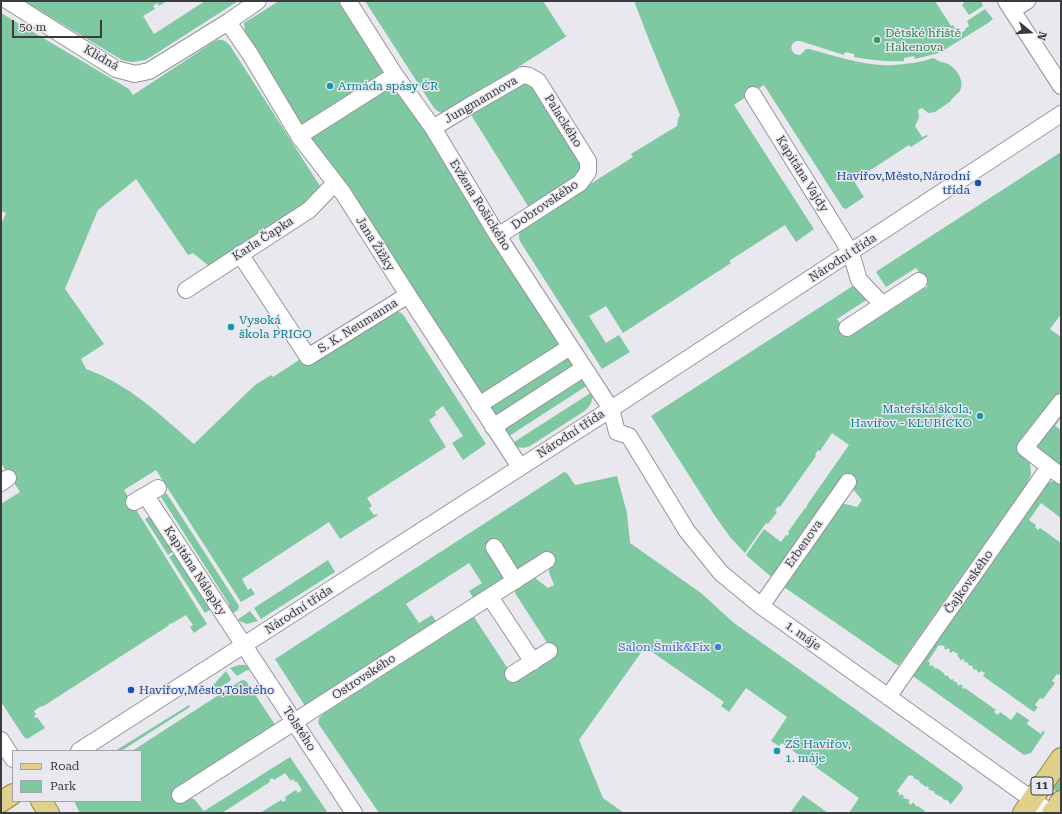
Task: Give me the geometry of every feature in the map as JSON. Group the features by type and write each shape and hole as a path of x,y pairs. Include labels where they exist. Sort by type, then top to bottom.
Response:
{"main road":[{"name":"11","path":"1027,806 1061,758"},
{"path":"1,802 12,795"},
{"name":"11","path":"1052,813 1061,801"},
{"path":"42,802 49,813"}],"street":[{"name":"Klidná","path":"8,1 116,69 135,74 149,71 228,22 258,1"},
{"name":"Evžena Rošického","path":"348,1 395,75 433,128 498,236 611,409"},
{"path":"1027,1 1009,6 1061,86"},
{"name":"Jana Žižky","path":"228,22 250,54 299,136 347,199 520,467"},
{"path":"299,136 395,75"},
{"name":"Jungmannova","path":"433,128 523,75 529,76"},
{"name":"Palackého","path":"529,76 538,81 588,161 588,172"},
{"name":"Kapitána Vajdy","path":"753,96 851,253 859,280 883,305"},
{"name":"Národní třída","path":"81,750 245,646 611,409 1061,114"},
{"name":"Dobrovského","path":"498,236 580,183 588,172"},
{"name":"Karla Čapka","path":"186,290 309,210 335,183"},
{"name":"S. K. Neumanna","path":"240,254 308,357 408,295"},
{"path":"848,328 919,281"},
{"path":"479,405 570,347"},
{"path":"493,427 584,368"},
{"path":"1055,471 1025,448 1061,402"},
{"name":"1. máje","path":"611,409 617,432 629,436 687,532 721,573 761,606 888,697 1027,806 1052,813"},
{"name":"Čajkovského","path":"888,697 1055,471"},
{"name":"Erbenova","path":"761,606 848,482"},
{"name":"Kapitána Nálepky","path":"146,496 245,646"},
{"path":"494,547 515,581"},
{"name":"Ostrovského","path":"180,795 547,560"},
{"path":"490,597 533,662"},
{"name":"Tolstého","path":"245,646 354,813"},
{"path":"513,674 549,651"},
{"path":"1,740 12,757"}],"green space":[{"path":"24,1 167,1 159,6 157,3 153,6 155,9 143,16 154,34 205,1 238,1 146,60 132,62 122,60"},
{"path":"279,1 342,1 383,65 380,67 382,70 385,69 398,87 564,347 555,347 490,389 481,401 313,144 281,89 249,42 245,32 244,23"},
{"path":"365,1 543,1 567,36 449,111 441,112 434,108"},
{"path":"634,1 935,1 951,26 953,25 958,33 965,31 965,29 969,26 967,21 985,9 993,19 939,53 915,59 914,56 904,58 904,61 885,61 860,58 854,57 854,54 845,52 844,55 800,41 793,43 791,47 795,54 800,55 806,49 809,49 862,63 899,65 934,58 948,64 957,72 962,83 960,91 951,101 935,112 928,113 922,108 918,110 919,118 915,126 922,137 928,136 911,147 909,145 854,181 864,197 846,209 843,208 764,85 734,105 814,229 796,242 785,225 729,261 731,263 623,333 606,306 589,316 606,343 619,335 630,352 602,369 521,243 519,234 527,224 633,157 631,154 677,126 680,115"},
{"path":"963,1 981,1 983,6 969,15 962,5 964,3"},
{"path":"1,13 129,89 133,95 215,41 224,41 231,47 320,186 316,197 209,266 193,253 188,255 136,179 98,210 65,289 104,344 81,359 86,369 117,383 143,401 194,444 255,385 271,375 273,377 302,358 396,311 404,316 486,444 463,460 452,443 463,436 443,406 435,412 436,415 429,420 446,447 367,498 372,506 369,508 374,515 378,515 340,539 329,522 242,579 248,590 251,588 255,594 241,602 156,470 124,490 207,624 194,633 190,627 193,625 186,615 171,624 170,623 168,626 34,711 36,715 34,716 35,718 37,717 45,728 27,739 24,737 1,702 1,504 20,492 1,463 1,225 6,213 1,211"},
{"path":"517,80 529,82 586,164 578,182 531,211 468,110"},
{"path":"1061,152 1061,314 1050,329 1061,337 1061,418 1055,426 1061,430 1061,467 1031,461 1031,475 1026,485 899,665 897,665 781,585 841,503 857,507 862,500 852,488 776,581 746,555 764,529 781,542 786,535 788,536 788,532 805,508 806,509 807,505 849,445 832,433 820,451 818,450 815,455 816,456 780,507 779,506 775,510 777,512 768,524 766,523 745,553 730,537 715,516 651,416 856,284 868,299 837,319 849,337 928,286 916,268 886,287 876,272 877,271"},
{"path":"567,352 578,369 495,423 484,405"},
{"path":"581,374 588,385 506,438 498,427"},
{"path":"592,392 591,403 583,412 530,446 520,448 511,444"},
{"path":"564,472 567,473 575,485 617,476 627,513 630,543 701,593 734,623 962,785 963,789 951,804 949,801 943,799 942,796 941,797 928,789 929,787 926,787 919,782 920,781 913,778 914,777 912,775 909,775 897,791 900,796 901,794 904,796 903,798 910,800 908,802 911,805 913,802 917,807 918,806 925,811 924,812 928,813 849,813 859,798 782,743 779,746 771,741 787,717 746,688 729,712 721,706 724,702 645,647 579,740 603,798 624,813 379,813 318,723 319,718 474,617 514,678 553,652 515,593 516,590 535,578 548,588 554,585 549,572 550,566 474,599 469,591 482,583 469,563 406,604 419,623 432,615 437,623 305,706 275,659"},
{"path":"1053,481 1061,481 1061,518 1041,503 1029,520 1036,525 1035,527 1038,530 1040,528 1061,543 1061,674 1057,674 1052,681 1055,683 1043,699 1040,698 1035,705 1038,707 1034,712 983,676 985,673 981,671 979,673 976,669 975,670 972,668 973,667 971,665 968,665 969,664 967,662 964,663 965,661 963,659 961,661 958,656 957,657 958,654 953,651 951,653 949,652 950,650 948,648 946,650 942,645 939,645 928,661 930,663 929,665 932,665 936,669 937,668 951,680 952,679 958,683 957,684 959,686 960,684 963,686 962,688 965,688 996,710 994,712 998,715 1000,712 1011,720 1017,712 1029,720 1027,724 1041,734 1043,731 1045,732 1031,753 1024,755 910,674 1017,522 1020,524 1036,501 1033,498 1046,484"},
{"path":"166,493 239,606 238,610 231,614 229,604 161,497"},
{"path":"152,515 175,550 168,555 145,519"},
{"path":"177,552 213,608 205,613 169,557"},
{"path":"328,560 335,572 261,619 254,608"},
{"path":"250,611 258,621 247,624 237,620"},
{"path":"245,665 251,668 237,676 230,668"},
{"path":"226,671 231,679 230,681 208,695 207,692"},
{"path":"242,680 246,681 276,726 188,797 194,799 204,811 290,757 328,813 260,813 281,800 283,802 286,800 285,797 296,790 298,793 302,790 297,782 293,779 291,781 285,773 274,780 272,778 269,780 270,782 222,813 80,813 74,802 142,802 142,750 134,750"},
{"path":"189,705 190,707 123,750 117,750"},
{"path":"1061,772 1061,790 1057,792 1052,788"},
{"path":"803,795 828,813 790,813"}],"place":[{"name":"Dětské hřiště Hakenova","path":"877,40"},
{"name":"Armáda spásy ČR","path":"330,86"},
{"name":"Havířov,Město,Národní třída","path":"978,183"},
{"name":"Vysoká škola PRIGO","path":"231,327"},
{"name":"Mateřská škola, Havířov - KLUBÍČKO","path":"980,416"},
{"name":"Salon Šmik&Fix","path":"718,647"},
{"name":"Havířov,Město,Tolstého","path":"131,690"},
{"name":"ZŠ Havířov, 1. máje","path":"777,751"}]}
